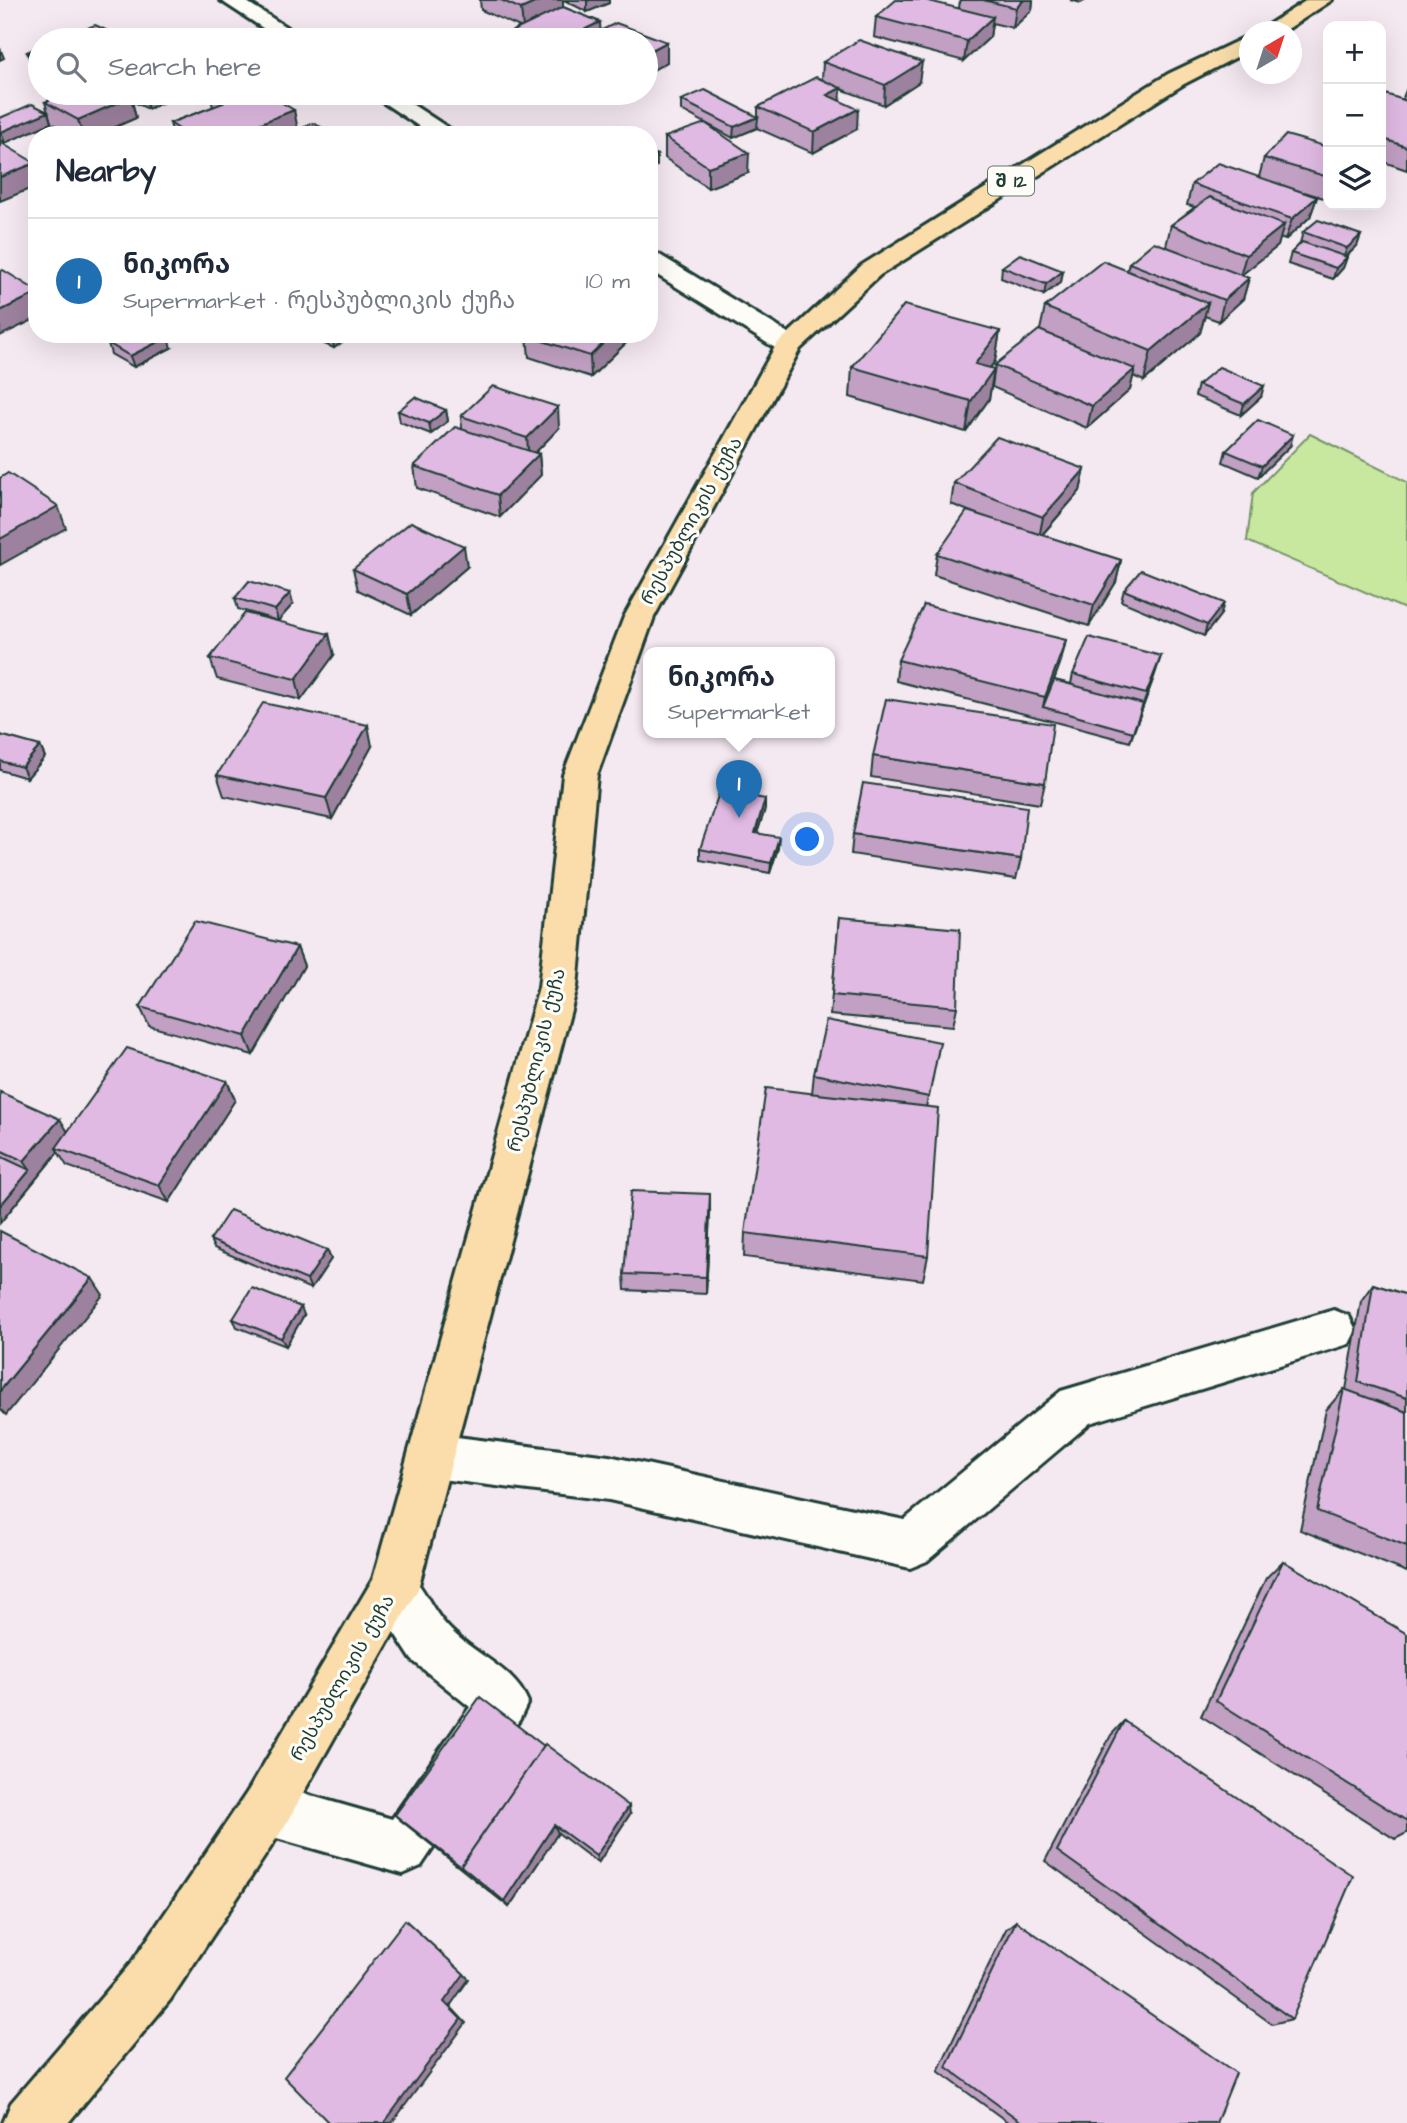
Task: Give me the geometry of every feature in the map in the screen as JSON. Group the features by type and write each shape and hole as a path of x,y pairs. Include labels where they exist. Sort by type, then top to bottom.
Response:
{"main road":[{"path":"1286,21 1322,0"},
{"name":"რესპუბლიკის ქუჩა","path":"31,2123 151,1981 267,1810 394,1589 433,1456 558,988 580,775 639,617 789,345 871,270 1164,86 1239,47"}],"street":[{"path":"230,0 276,28"},
{"path":"400,105 434,126"},
{"path":"658,265 789,345"},
{"path":"433,1456 609,1478 910,1545 1077,1406 1334,1330"},
{"path":"267,1810 403,1848 503,1702 429,1643 394,1589"}],"green space":[{"path":"1310,434 1407,482 1407,610 1247,541 1253,493"}],"building":[{"path":"501,0 541,0 521,9"},
{"path":"896,0 925,0 993,17 967,41 876,17"},
{"path":"983,0 1024,0 1016,8"},
{"path":"563,7 600,22 588,28 519,28"},
{"path":"616,23 629,28 606,28"},
{"path":"658,39 667,42 658,47"},
{"path":"859,40 922,62 885,85 823,62"},
{"path":"816,77 841,88 827,95 858,109 814,132 758,107"},
{"path":"705,90 758,117 734,127 681,100"},
{"path":"1386,94 1407,101 1407,147 1386,140"},
{"path":"30,105 48,112 1,132 0,118"},
{"path":"50,105 113,105 78,120"},
{"path":"218,105 286,105 294,110 254,126 174,126 170,123"},
{"path":"705,123 749,153 708,167 665,137"},
{"path":"1286,135 1323,146 1323,176 1264,158"},
{"path":"0,142 28,159 28,166 0,177"},
{"path":"1218,163 1317,197 1292,219 1192,184"},
{"path":"1210,197 1284,225 1246,255 1171,225"},
{"path":"1318,220 1361,235 1347,248 1303,232"},
{"path":"1154,242 1249,278 1224,300 1129,263"},
{"path":"1302,242 1347,257 1336,268 1291,253"},
{"path":"1020,254 1063,271 1046,284 1002,267"},
{"path":"1103,261 1208,303 1151,351 1045,307"},
{"path":"3,270 28,285 28,297 0,311 0,272"},
{"path":"904,305 1000,331 975,364 994,369 971,401 852,367"},
{"path":"1039,330 1135,369 1092,406 995,365"},
{"path":"108,343 156,343 130,356"},
{"path":"549,343 604,343 590,356"},
{"path":"1219,367 1264,386 1244,404 1198,385"},
{"path":"493,386 558,407 527,438 461,416"},
{"path":"415,397 446,410 429,423 398,411"},
{"path":"1258,420 1293,435 1262,466 1226,451"},
{"path":"455,427 539,454 498,495 414,466"},
{"path":"997,437 1085,469 1043,517 954,483"},
{"path":"8,473 58,506 0,539 0,478"},
{"path":"967,511 1121,560 1094,605 937,554"},
{"path":"411,522 464,546 407,594 353,569"},
{"path":"1141,570 1224,603 1207,625 1124,590"},
{"path":"249,581 290,593 275,610 235,598"},
{"path":"924,605 1066,640 1045,697 898,660"},
{"path":"245,613 329,634 296,679 210,658"},
{"path":"1089,637 1161,656 1146,694 1073,674"},
{"path":"1054,680 1143,704 1133,732 1043,707"},
{"path":"886,699 1053,724 1045,783 873,756"},
{"path":"263,703 368,725 326,798 217,775"},
{"path":"0,735 40,746 22,767 0,761"},
{"path":"863,783 1027,807 1021,859 853,834"},
{"path":"720,790 765,799 755,833 779,837 771,863 700,849"},
{"path":"839,918 960,929 957,1007 832,995"},
{"path":"195,921 297,947 245,1036 140,1007"},
{"path":"826,1020 940,1042 929,1097 814,1074"},
{"path":"127,1048 227,1081 159,1185 56,1148"},
{"path":"766,1088 938,1108 928,1256 745,1233"},
{"path":"0,1092 60,1119 24,1161 0,1150"},
{"path":"0,1156 30,1170 0,1206"},
{"path":"631,1191 710,1194 706,1277 624,1274"},
{"path":"230,1210 327,1250 307,1280 210,1240"},
{"path":"0,1231 92,1278 0,1391"},
{"path":"1373,1284 1407,1295 1407,1398 1358,1382"},
{"path":"252,1288 301,1307 281,1338 233,1319"},
{"path":"1344,1389 1407,1412 1407,1546 1317,1511"},
{"path":"1283,1561 1407,1634 1407,1821 1216,1701"},
{"path":"480,1697 544,1746 461,1866 464,1869 395,1815"},
{"path":"1124,1721 1353,1876 1292,2019 1057,1851"},
{"path":"545,1744 629,1806 596,1856 554,1825 504,1901 461,1866"},
{"path":"405,1920 464,1974 444,2002 461,2019 384,2123 329,2123 284,2077"},
{"path":"1016,1921 1236,2073 1216,2123 1023,2123 946,2067"}],"place":[{"name":"ნიკორა","path":"739,818"}]}
